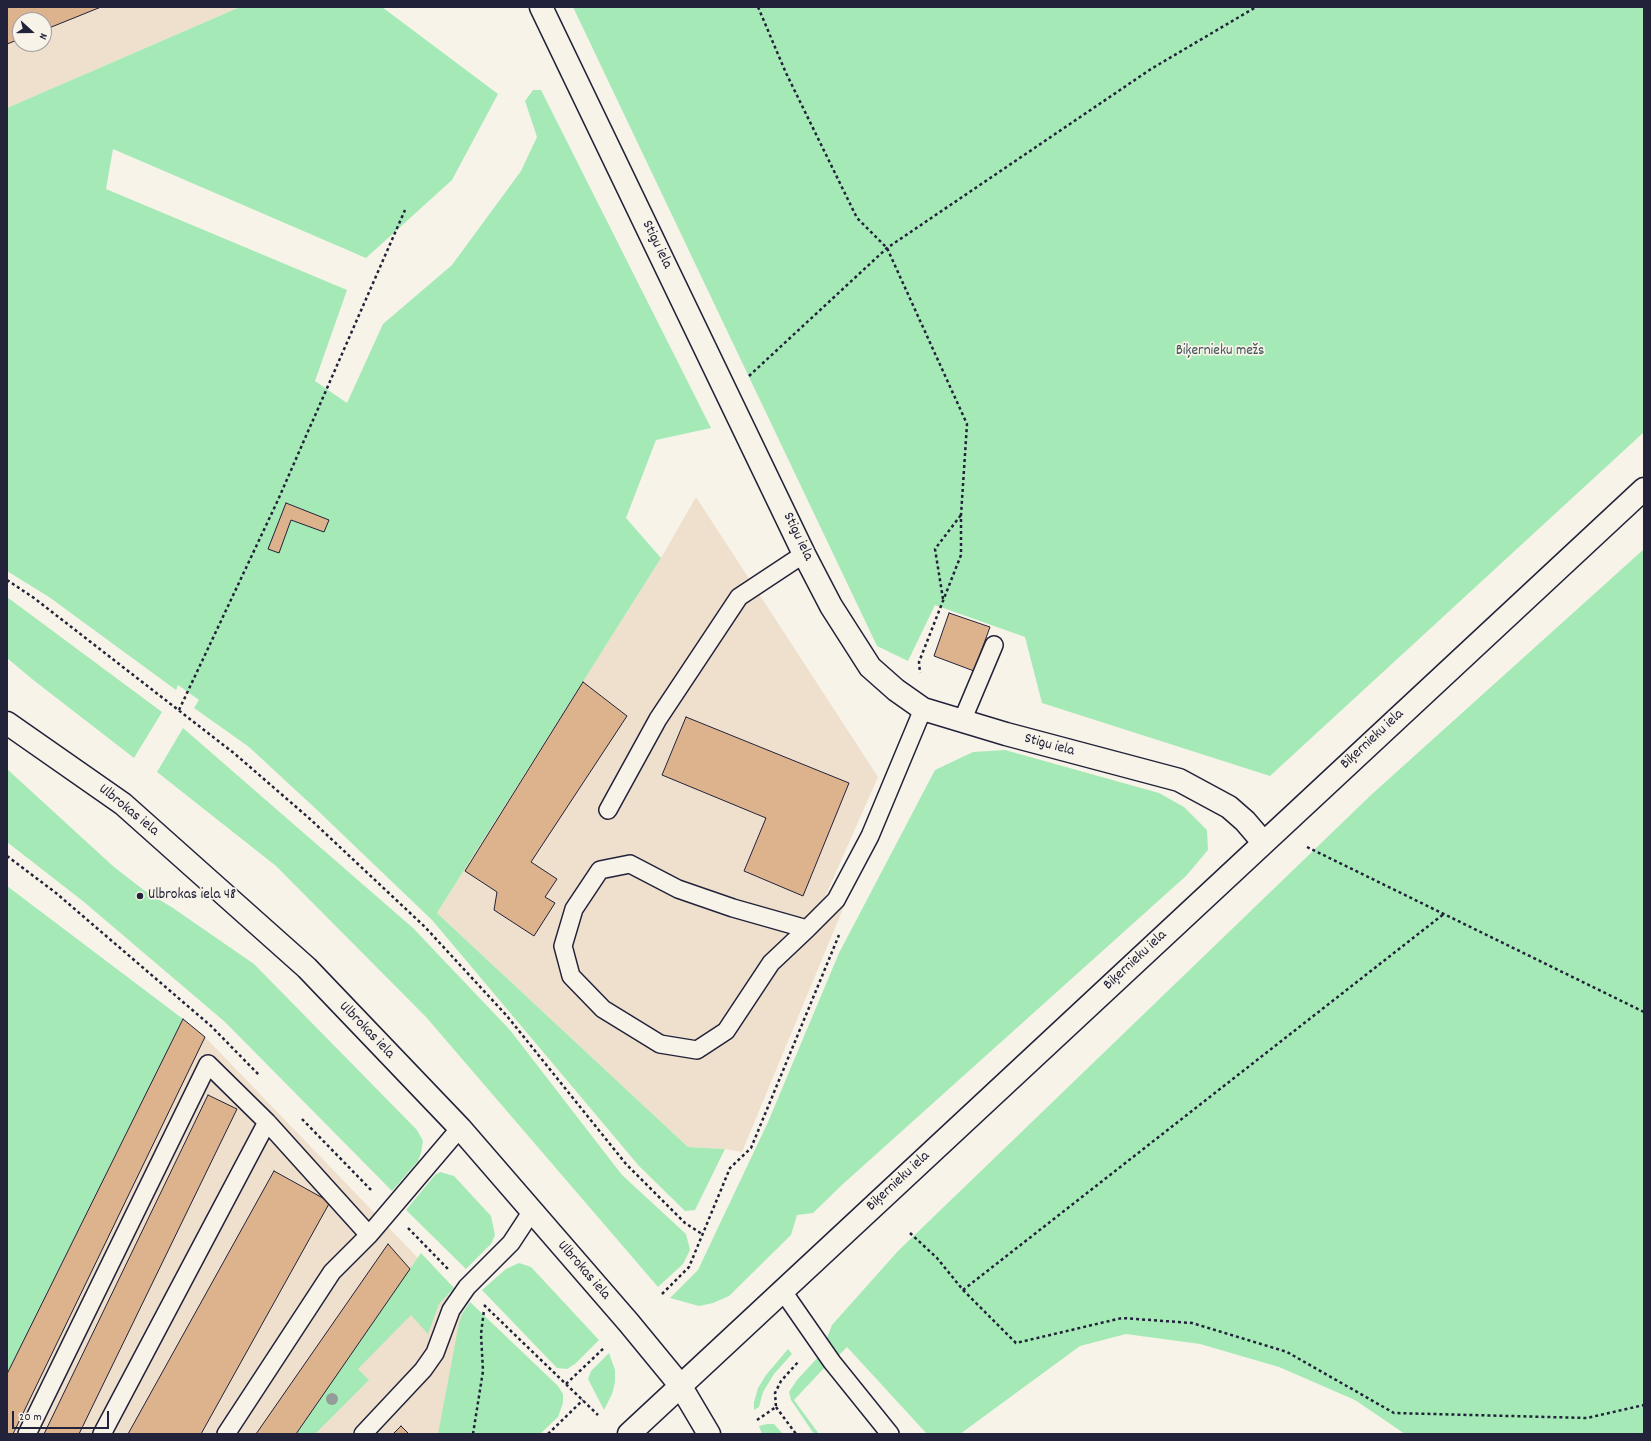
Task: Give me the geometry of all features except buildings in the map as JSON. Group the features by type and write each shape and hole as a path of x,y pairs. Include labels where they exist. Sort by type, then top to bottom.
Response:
{"main road":[{"name":"Stigu iela","path":"541,7 729,395 804,554 831,606 870,667 896,690 923,708 1006,734 1179,780 1228,807 1245,821 1263,842"},
{"name":"Biķernieku iela","path":"629,1434 1263,842 1644,489"},
{"name":"Ulbrokas iela","path":"7,723 124,804 307,968 460,1128 629,1323 680,1385 709,1434"}],"lane":[{"path":"608,810 658,719 739,598 804,554"},
{"path":"962,721 994,645"},
{"path":"807,929 733,908 678,889 630,864 600,870 574,909 563,946 571,976 603,1009 660,1044 697,1050 726,1031 771,963 807,929 836,900 870,836 923,708"},
{"path":"27,1434 208,1064 267,1122 369,1236"},
{"path":"102,1434 267,1122"},
{"path":"226,1434 332,1272 369,1236 460,1128"},
{"path":"363,1434 423,1370 435,1353 451,1310 467,1287 511,1243 532,1211"},
{"path":"782,1290 832,1362 890,1434"}],"path":[{"path":"758,7 786,73 857,218 887,248 967,424 961,515 961,555 919,662 923,708"},
{"path":"729,395 887,248 1152,69 1256,7"},
{"path":"179,710 278,500 405,210"},
{"path":"943,600 935,549 961,515"},
{"path":"7,580 34,598 235,754 310,819 425,927 507,1016 626,1164 685,1223 702,1234"},
{"path":"1307,846 1446,913 1644,1012"},
{"path":"963,1290 1446,913"},
{"path":"662,1294 689,1267 730,1168 751,1148 841,931"},
{"path":"910,1233 936,1258 963,1290 1016,1343 1122,1318 1192,1323 1287,1352 1394,1413 1587,1418 1644,1405"},
{"path":"472,1434 483,1371 481,1334 484,1305"},
{"path":"796,1434 776,1407 775,1392 781,1381 817,1340"},
{"path":"598,1415 566,1384 605,1347"},
{"path":"548,1434 583,1400"},
{"path":"757,1420 776,1407"}],"shaded area":[{"path":"7,7 240,7 7,108"},
{"path":"696,497 878,777 825,897 845,904 742,1152 725,1149 688,1147 437,913 661,558"},
{"path":"183,1019 205,1037 418,1258 472,1324 456,1434 7,1434 7,1374"}],"green space":[{"path":"240,7 382,7 498,94 452,180 366,258 113,149 106,189 347,290 315,381 347,403 383,324 452,265 521,171 537,137 525,101 533,90 541,90 711,428 656,440 626,518 661,558 437,913 688,1147 725,1149 695,1210 685,1211 639,1166 432,920 249,747 194,708 199,700 178,685 176,690 49,597 7,571 7,108"},
{"name":"Biķernieku mežs","path":"573,7 1644,7 1644,432 1270,776 1042,703 1025,637 935,605 908,661 877,646"},
{"path":"1644,549 1644,1434 1405,1434 1355,1400 1279,1367 1200,1344 1126,1334 1080,1346 960,1434 927,1434 847,1347 838,1356 827,1338 832,1325 898,1251 1371,795"},
{"path":"7,597 162,712 134,758 7,658"},
{"path":"183,728 413,928 510,1030 622,1175 686,1234 690,1250 683,1264 658,1287 426,1017 276,866 157,772"},
{"path":"1005,750 1159,793 1184,807 1207,830 1208,850 1186,876 843,1184 813,1213 797,1215 791,1235 729,1296 713,1303 699,1306 670,1298 698,1270 768,1122 839,953 935,770 973,752"},
{"path":"7,769 114,867 145,891 173,908 254,964 417,1130 423,1141 418,1161 392,1191 225,1022 84,902 7,842"},
{"path":"7,886 183,1019 7,1374"},
{"path":"440,1172 454,1176 491,1216 495,1235 491,1244 466,1269 406,1210 435,1175"},
{"path":"421,1253 454,1288 439,1304 428,1334 411,1315 358,1369 369,1380 315,1434 296,1434"},
{"path":"519,1263 531,1267 599,1340 575,1364 567,1369 557,1368 482,1290 506,1269"},
{"path":"470,1302 558,1386 563,1394 563,1403 558,1417 540,1434 438,1434 459,1323 463,1312"},
{"path":"788,1349 792,1354 774,1374 763,1392 759,1407 754,1410 754,1402 758,1388 766,1375"},
{"path":"609,1353 615,1370 615,1382 612,1394 604,1410 588,1379 591,1371"},
{"path":"819,1356 826,1366 794,1400 819,1434 814,1434 791,1400 789,1392 797,1380"},
{"path":"774,1424 783,1434 762,1434 759,1426"}],"place":[{"name":"Ulbrokas iela 48","path":"140,896"}]}
